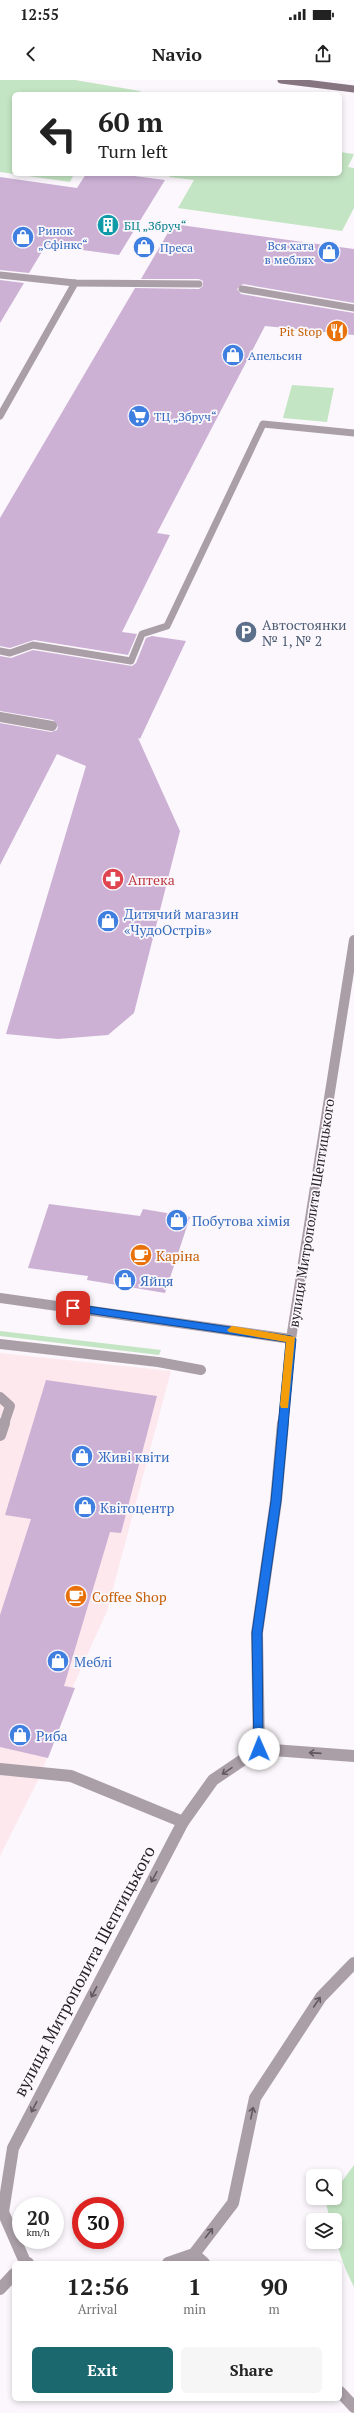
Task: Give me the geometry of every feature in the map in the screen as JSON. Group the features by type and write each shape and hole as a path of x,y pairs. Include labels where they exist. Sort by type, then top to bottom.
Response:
{"main road":[{"path":"282,80 354,89"}],"street":[{"path":"0,275 75,283 199,284"},
{"path":"1,414 75,283"},
{"path":"242,289 354,308"},
{"path":"0,651 10,653 34,645 131,661 142,634 167,626 263,424 354,433"},
{"path":"0,717 52,726"},
{"name":"вулиця Митрополита Шептицького","path":"25,2261 3,2212 13,2148 183,1822 213,1780 259,1749 257,1633 276,1501 291,1339 354,940"},
{"path":"0,1298 291,1339"},
{"path":"0,1344 158,1362 201,1370"},
{"path":"0,1397 10,1406 0,1435"},
{"path":"259,1749 354,1756"},
{"path":"0,1769 71,1776 183,1822"},
{"path":"174,2261 194,2254 233,2203 255,2098 321,1997 354,1963"},
{"path":"194,2254 202,2261"},
{"path":"0,2289 12,2276"},
{"path":"342,2394 354,2407"}],"shaded area":[{"path":"0,1353 171,1371 107,1611 70,1693 41,1774 0,1856"}],"green space":[{"path":"0,80 75,80 141,92 12,92 12,174 0,172"},
{"path":"342,152 354,154 348,167 354,168 354,208 342,231 178,208 194,180 169,177 342,176"},
{"path":"28,176 73,176 70,182"},
{"path":"292,385 334,388 327,422 283,418"},
{"path":"0,1331 161,1350 159,1355 0,1336"},
{"path":"354,2165 354,2287 346,2271 339,2249 342,2249 342,2213 328,2213 326,2205 342,2205 342,2181"}],"building":[{"path":"85,176 134,176 165,180 119,255 46,245 29,273 0,270 0,177 77,188"},
{"name":"ТЦ „Збруч“","path":"173,224 354,249 354,303 243,284 237,289 241,294 354,313 354,335 265,326 157,533 170,535 122,632 137,634 128,655 34,640 10,648 0,646 0,518 135,288 199,289 203,286 203,281 199,279 141,279"},
{"path":"0,280 24,283 0,323"},
{"path":"152,636 186,641 140,739 138,738 180,831 134,1013 108,1035 58,1039 6,1034 86,766 57,754 0,865 0,723 51,732 57,730 58,727 53,720 0,711 0,656 11,658 33,650 132,666 136,663 146,638"},
{"path":"49,1204 140,1216 143,1209 190,1217 165,1293 87,1280 88,1276 28,1268"},
{"path":"46,1380 157,1396 121,1533 110,1532 64,1686 75,1688 48,1758 0,1747 0,1615 31,1519 5,1515"}],"slow traffic":[{"path":"232,1330 291,1339 284,1405"}],"place":[{"name":"БЦ „Збруч“","path":"108,225"},
{"name":"Ринок „Сфінкс“","path":"23,237"},
{"name":"Преса","path":"144,247"},
{"name":"Вся хата в меблях","path":"329,252"},
{"name":"Pit Stop","path":"337,331"},
{"name":"Апельсин","path":"233,355"},
{"name":"ТЦ „Збруч“","path":"139,416"},
{"name":"Автостоянки № 1, № 2","path":"246,632"},
{"name":"Аптека","path":"113,879"},
{"name":"Дитячий магазин «ЧудоОстрів»","path":"108,921"},
{"name":"Побутова хімія","path":"177,1220"},
{"name":"Каріна","path":"141,1255"},
{"name":"Яйця","path":"125,1280"},
{"name":"Живі квіти","path":"82,1456"},
{"name":"Квітоцентр","path":"85,1507"},
{"name":"Coffee Shop","path":"76,1596"},
{"name":"Меблі","path":"58,1661"},
{"name":"Риба","path":"20,1735"}],"route":[{"path":"73,1308 291,1339 276,1501 257,1633 259,1749"}]}
